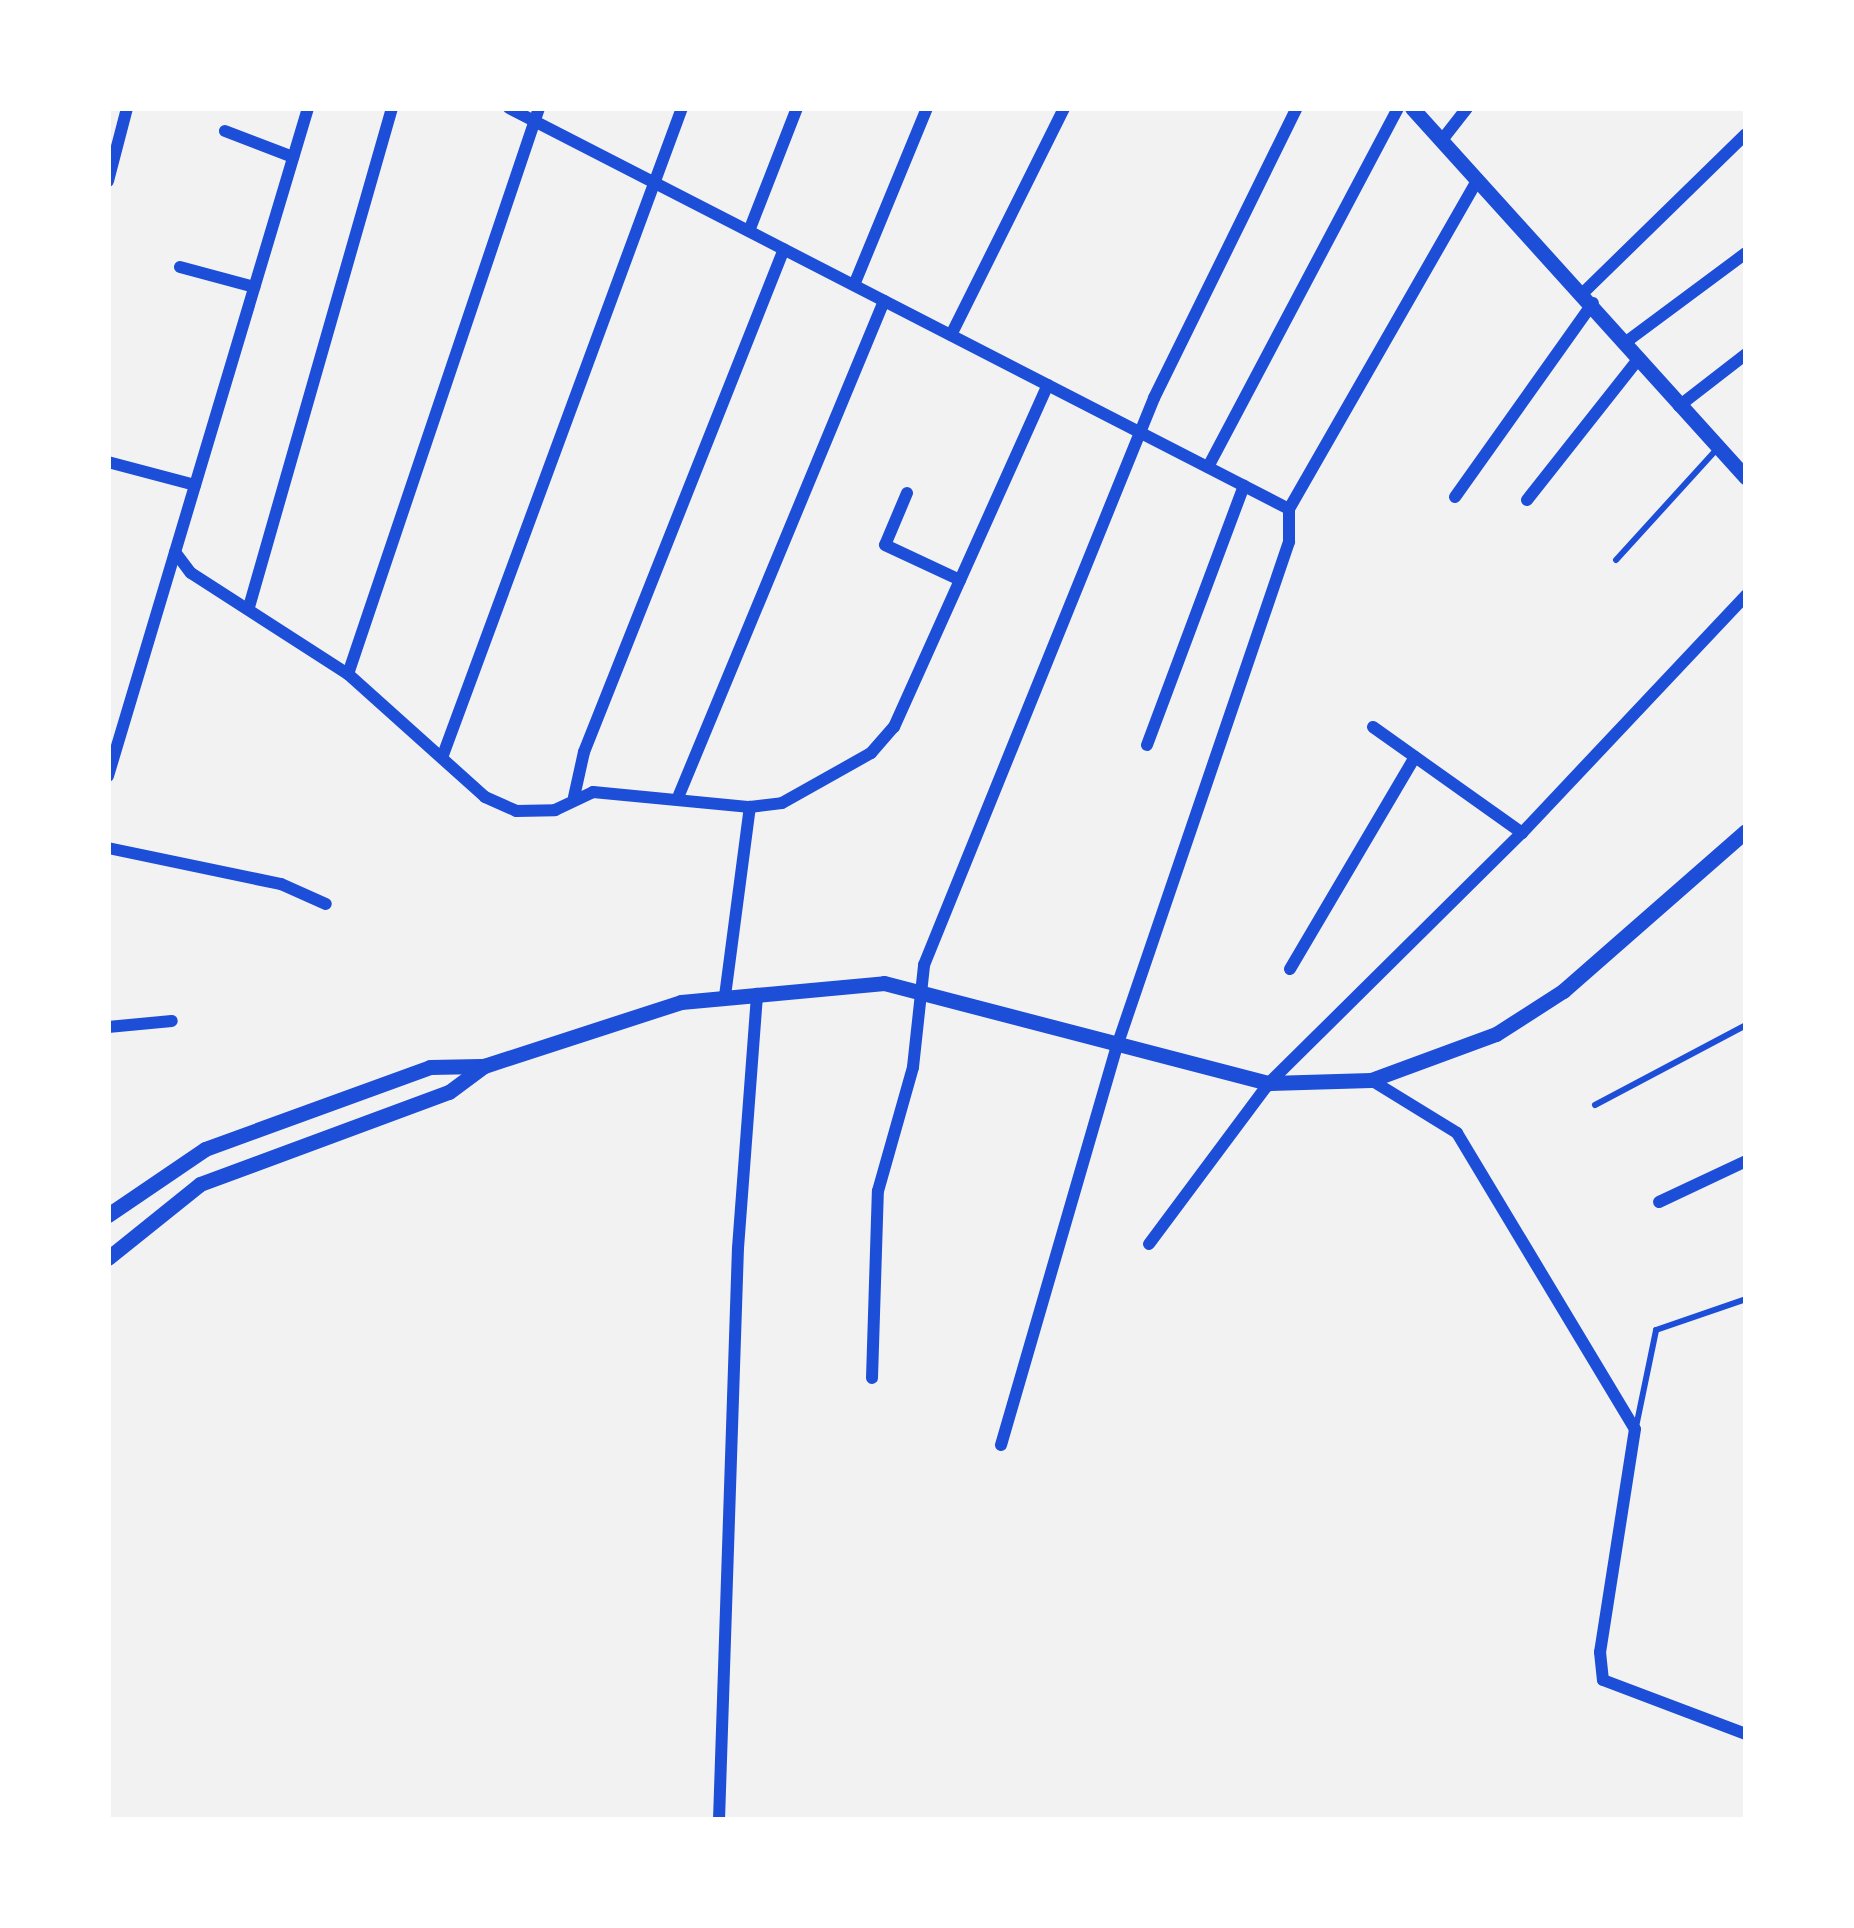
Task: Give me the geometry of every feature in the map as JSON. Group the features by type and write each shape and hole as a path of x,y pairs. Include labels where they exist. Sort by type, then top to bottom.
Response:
{"street":[{"path":"108,181 127,108"},
{"path":"108,776 308,108"},
{"path":"249,607 392,108"},
{"path":"508,108 537,115 656,184 1289,509"},
{"path":"442,755 682,108"},
{"path":"749,231 797,108"},
{"path":"854,285 927,108"},
{"path":"951,335 1064,108"},
{"path":"872,1378 878,1191 913,1067 924,965 1142,433 1297,108"},
{"path":"1208,467 1398,108"},
{"path":"1412,108 1588,297 1679,406 1744,471"},
{"path":"1442,140 1467,108"},
{"path":"348,674 537,115"},
{"path":"225,131 293,157"},
{"path":"1456,496 1588,297 1746,134"},
{"path":"1001,1445 1117,1046 1289,542 1289,509 1478,179"},
{"path":"574,797 584,752 784,249"},
{"path":"1625,342 1746,253"},
{"path":"180,267 254,287"},
{"path":"679,795 884,301"},
{"path":"1679,406 1746,354"},
{"path":"1527,500 1639,358"},
{"path":"175,552 191,573 348,674 485,796 516,811 555,810 574,797 679,795 750,807 801,796 884,741 1048,385"},
{"path":"108,462 195,484"},
{"path":"1147,745 1244,486"},
{"path":"907,493 885,545 960,580"},
{"path":"1150,1244 1269,1083 1522,833 1746,595"},
{"path":"1373,727 1522,833"},
{"path":"1290,969 1414,757"},
{"path":"725,996 750,807"},
{"path":"108,1258 200,1184 448,1092 484,1066 624,1015 725,996 847,982 922,989 1117,1046 1269,1083 1371,1080 1496,1034 1563,991 1746,831"},
{"path":"108,848 281,884 326,904"},
{"path":"719,1820 738,1248 757,994"},
{"path":"108,1027 172,1021"},
{"path":"108,1215 205,1149 430,1067 484,1066"},
{"path":"1371,1080 1457,1133 1636,1429 1600,1652 1603,1680 1746,1734"},
{"path":"1659,1202 1746,1161"}],"lane":[{"path":"1616,560 1719,448"},
{"path":"1595,1105 1746,1024"},
{"path":"1636,1429 1656,1330 1746,1299"}]}
